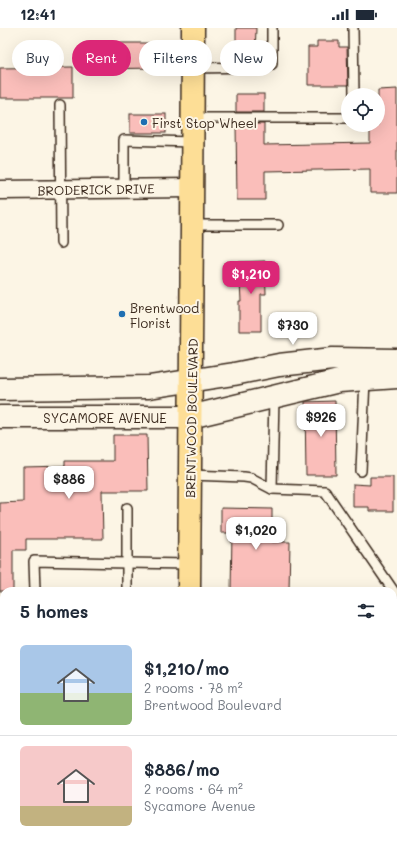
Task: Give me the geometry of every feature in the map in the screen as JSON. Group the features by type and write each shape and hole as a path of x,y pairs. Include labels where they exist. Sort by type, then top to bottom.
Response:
{"main road":[{"name":"BRENTWOOD BOULEVARD","path":"193,28 193,40"},
{"name":"BRENTWOOD BOULEVARD","path":"189,587 193,76"}],"street":[{"name":"BRODERICK DRIVE","path":"0,190 192,188"},
{"path":"0,389 149,387 234,374 279,365 333,358 397,360"},
{"name":"SYCAMORE AVENUE","path":"0,416 190,417 339,381 397,377"}],"lane":[{"path":"212,68 268,67 272,64 272,28"},
{"path":"353,28 354,88"},
{"path":"60,105 61,243"},
{"path":"192,118 341,118"},
{"path":"124,188 124,140 192,142"},
{"path":"192,225 278,225"},
{"path":"361,471 365,379"},
{"path":"272,489 274,396"},
{"path":"190,475 244,477 251,478 272,489 325,491 391,587"},
{"path":"127,508 127,587"},
{"path":"35,587 34,561 189,564"}],"building":[{"path":"236,28 256,28 256,40 236,40"},
{"path":"317,41 339,41 339,47 347,47 348,85 308,85 308,47 317,47"},
{"path":"131,43 139,43 139,68 131,68"},
{"path":"64,67 72,67 73,98 0,98 0,68 12,68 12,76 64,76"},
{"path":"397,89 397,193 370,193 370,169 265,171 265,200 237,200 236,124 264,124 264,145 370,143 370,132 385,132 385,90"},
{"path":"236,94 264,94 264,112 236,112"},
{"path":"130,114 166,114 166,133 130,133"},
{"path":"265,261 266,294 261,294 261,331 239,331 239,301 241,301 239,262"},
{"path":"335,401 336,475 306,475 305,402"},
{"path":"113,435 147,435 148,491 102,491 103,539 26,539 26,550 13,550 13,587 0,587 0,503 23,502 23,467 65,466 65,461 113,461"},
{"path":"370,477 393,477 393,511 369,511 369,507 353,507 353,484 370,485"},
{"path":"221,508 272,509 272,542 290,542 289,587 231,587 232,533 221,533"}],"place":[{"name":"First Stop Wheel","path":"144,122"},
{"name":"Brentwood Florist","path":"122,314"}]}
